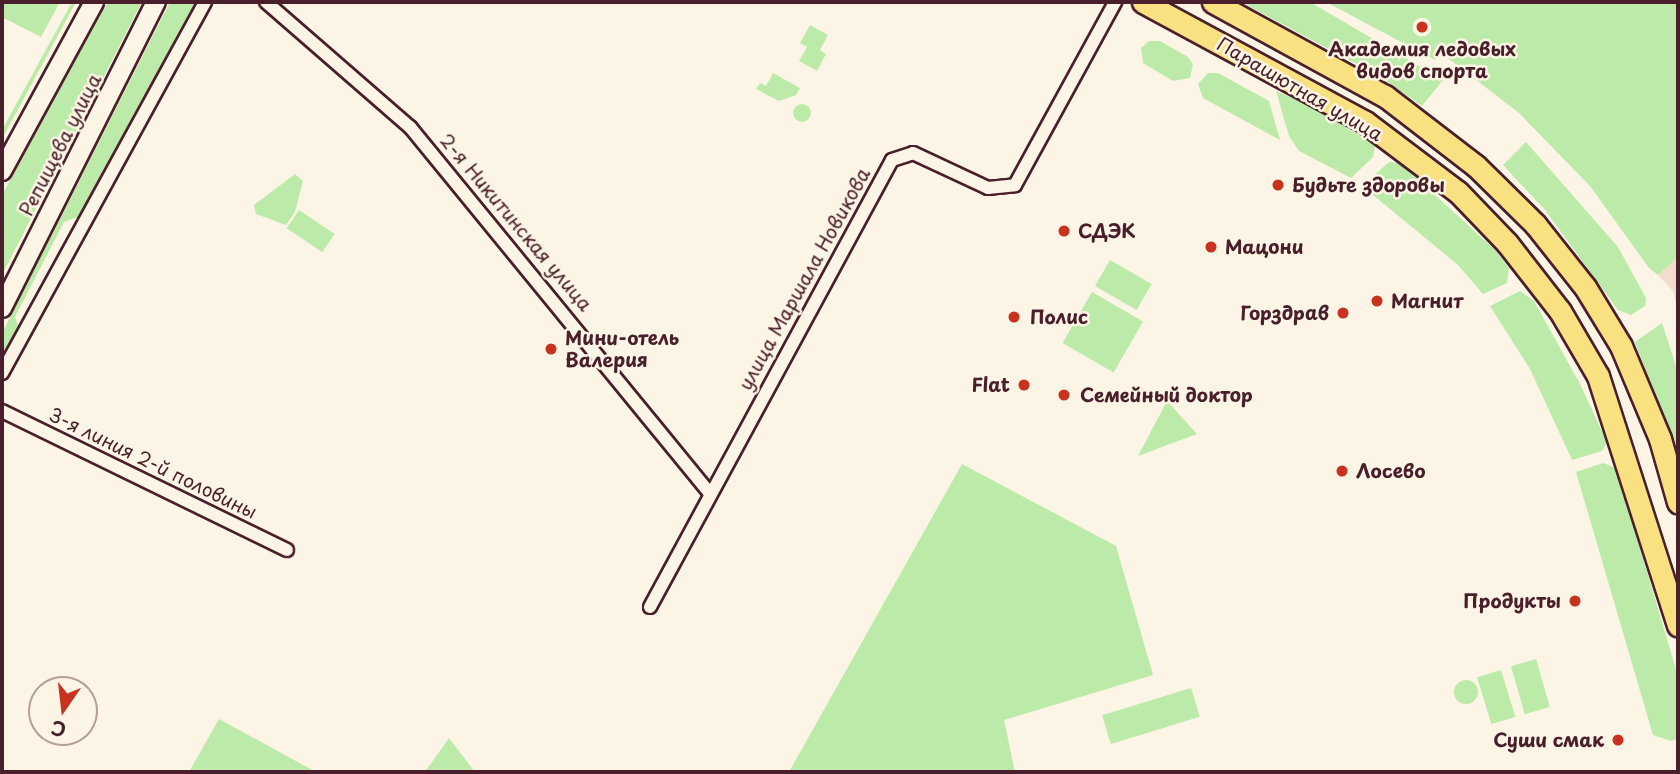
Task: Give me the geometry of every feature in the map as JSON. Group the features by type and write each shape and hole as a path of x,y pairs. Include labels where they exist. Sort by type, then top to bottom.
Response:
{"main road":[{"name":"Репищева улица","path":"2,171 94,2"},
{"name":"Репищева улица","path":"2,308 156,2"},
{"name":"Парашютная улица","path":"1143,2 1365,122 1458,192 1507,243 1560,311 1598,376 1678,625"},
{"name":"Парашютная улица","path":"1213,2 1385,96 1476,166 1535,224 1586,287 1621,346 1660,439 1678,502"}],"street":[{"path":"2,373 205,2"},
{"name":"2-я Никитинская улица","path":"266,2 411,127 710,493"},
{"name":"улица Маршала Новикова","path":"650,607 892,160 913,153 988,188 1014,185 1115,2"},
{"name":"3-я линия 2-й половины","path":"2,411 287,550"}],"shaded area":[{"path":"1678,257 1678,314 1673,291 1658,275"}],"green space":[{"path":"2,2 60,2 41,37 2,17"},
{"path":"72,2 76,2 2,139 2,130"},
{"path":"107,2 142,2 2,275 2,195"},
{"path":"170,2 195,2 78,217 64,222 15,317 18,326 2,357 2,333"},
{"path":"1241,2 1310,2 1443,80 1422,106 1379,76"},
{"path":"1326,2 1678,2 1678,257 1658,275 1649,268 1590,186 1519,113 1440,52 1435,60"},
{"path":"810,25 828,35 820,50 826,54 817,71 799,61 807,47 800,43"},
{"path":"1149,41 1160,41 1188,57 1193,64 1190,78 1173,81 1143,63 1141,48"},
{"path":"773,73 800,88 796,95 779,101 756,89 760,83 766,86"},
{"path":"1208,73 1218,73 1269,101 1280,140 1203,98 1198,84"},
{"path":"1276,91 1311,106 1375,145 1373,157 1351,178 1299,151 1289,136"},
{"path":"802,104 808,107 811,113 808,119 802,122 796,119 793,113 796,107"},
{"path":"1526,142 1618,247 1646,298 1645,306 1631,315 1618,310 1545,210 1503,165"},
{"path":"1389,162 1400,163 1495,250 1509,268 1507,283 1483,294 1458,265 1362,186"},
{"path":"295,174 303,181 295,212 286,225 256,214 254,205"},
{"path":"299,210 335,234 322,252 287,228"},
{"path":"1110,260 1152,284 1137,310 1095,286"},
{"path":"1520,291 1534,301 1580,384 1607,442 1602,451 1572,460 1530,369 1490,306"},
{"path":"1092,292 1143,322 1114,373 1062,343"},
{"path":"1662,323 1678,372 1678,454 1635,342"},
{"path":"1167,401 1197,434 1138,456"},
{"path":"1603,463 1616,468 1678,676 1678,739 1671,741 1653,735 1576,472"},
{"path":"962,464 1116,546 1153,675 1004,720 1015,772 789,772"},
{"path":"1536,659 1550,707 1525,714 1511,666"},
{"path":"1501,670 1515,717 1491,724 1477,677"},
{"path":"1466,680 1475,683 1478,692 1475,701 1466,704 1457,701 1454,692 1457,683"},
{"path":"1191,688 1200,717 1111,744 1102,715"},
{"path":"219,719 316,772 189,772"},
{"path":"449,738 475,772 425,772"}],"place":[{"name":"Академия ледовых видов спорта","path":"1422,27"},
{"name":"Будьте здоровы","path":"1278,185"},
{"name":"СДЭК","path":"1064,231"},
{"name":"Мацони","path":"1211,247"},
{"name":"Магнит","path":"1377,301"},
{"name":"Горздрав","path":"1343,313"},
{"name":"Полис","path":"1014,317"},
{"name":"Мини-отель Валерия","path":"551,349"},
{"name":"Flat","path":"1024,385"},
{"name":"Семейный доктор","path":"1064,395"},
{"name":"Лосево","path":"1342,471"},
{"name":"Продукты","path":"1575,601"},
{"name":"Суши смак","path":"1618,740"}]}
